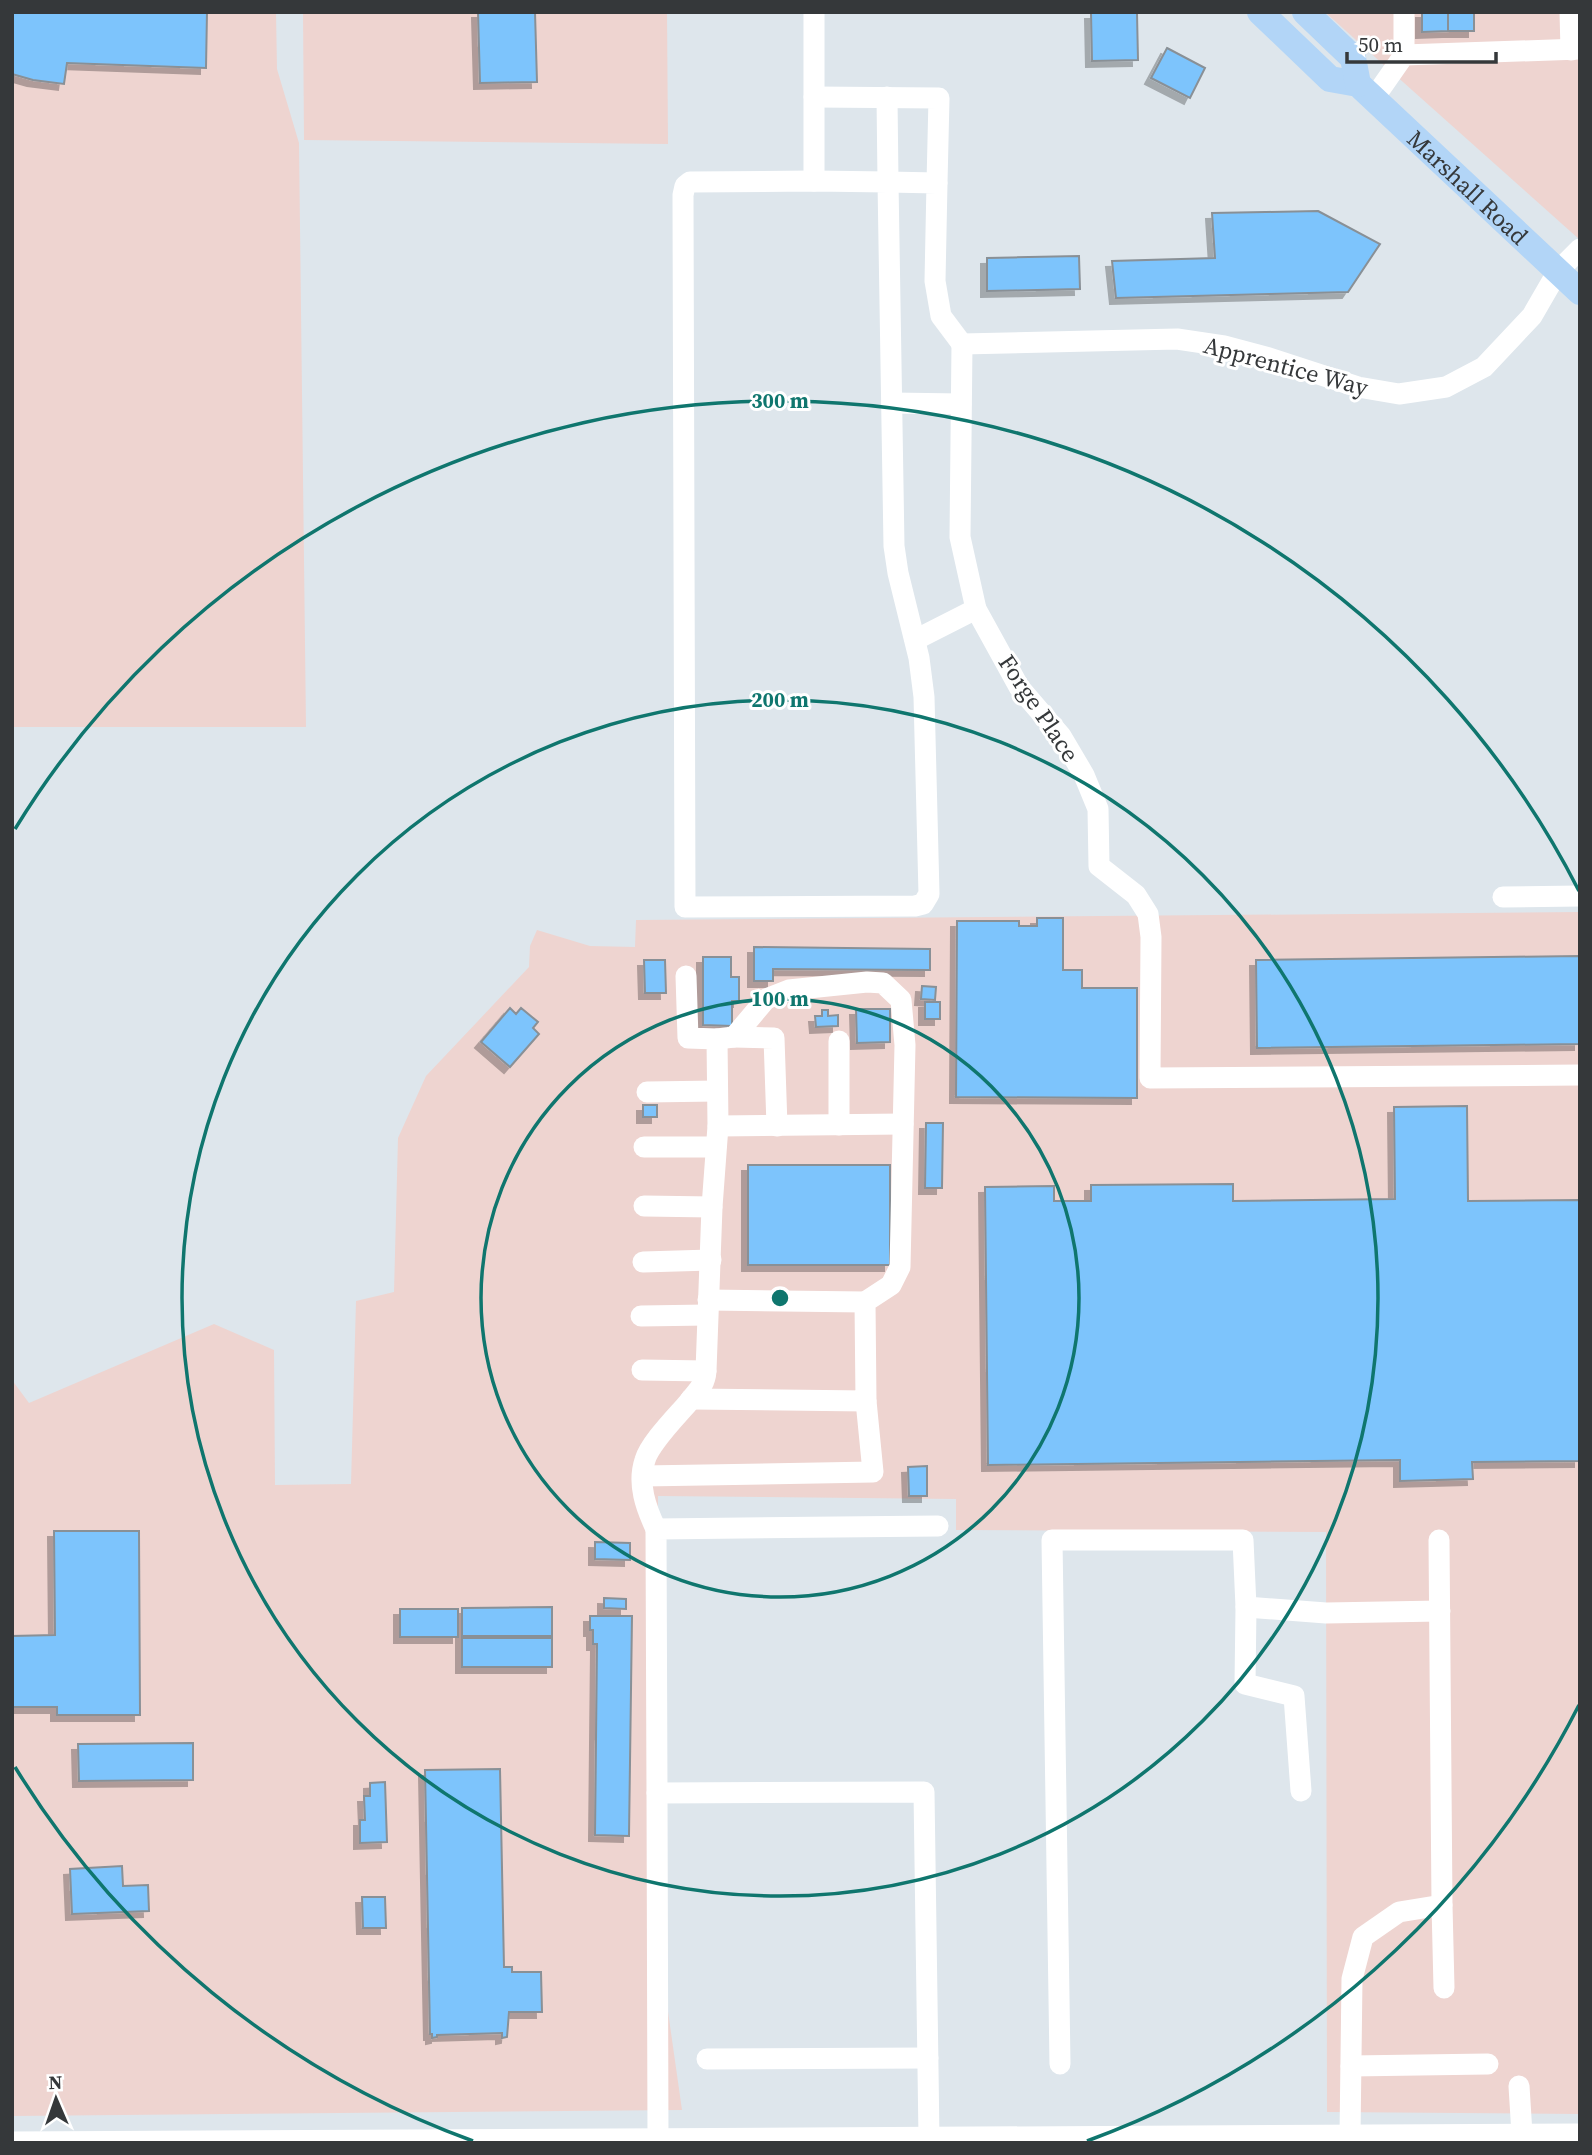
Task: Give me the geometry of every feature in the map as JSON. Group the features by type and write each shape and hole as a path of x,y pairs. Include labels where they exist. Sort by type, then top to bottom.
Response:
{"main road":[{"name":"Marshall Road","path":"1260,12 1330,79 1366,91 1580,292"},
{"name":"Marshall Road","path":"1305,12 1353,58 1366,91"}],"street":[{"path":"814,12 814,181"},
{"path":"1404,12 1405,55"},
{"path":"1366,91 1405,55 1575,50 1570,12"},
{"path":"814,97 939,98 935,281 941,316 962,344"},
{"path":"887,97 888,182 894,546 915,640 923,697 929,894 923,904 915,906 685,907 682,195 685,186 690,181 814,181 888,182 937,183"},
{"name":"Apprentice Way","path":"962,344 1177,339 1224,346 1358,387 1399,394 1446,387 1484,367 1532,316 1558,271 1580,249"},
{"name":"Forge Place","path":"962,344 960,537 976,609 1019,687 1061,736 1084,775 1098,809 1100,866 1136,895 1148,914 1151,937 1150,1077 1580,1075"},
{"path":"892,403 961,404"},
{"path":"915,640 976,609"},
{"path":"1503,897 1580,896"},
{"path":"686,976 688,1038 774,1038 777,1126"},
{"path":"641,1316 708,1307 865,1301 891,1285 900,1267 905,1045 901,1000 883,983 867,982 789,990 766,999 725,1038 717,1091 717,1137 712,1207 711,1260 708,1307 705,1381 700,1391 661,1434 645,1460 642,1488 656,1529 658,2140"},
{"path":"839,1041 839,1125"},
{"path":"647,1092 717,1091"},
{"path":"643,1147 777,1126 903,1124"},
{"path":"644,1206 712,1207"},
{"path":"642,1262 711,1260"},
{"path":"643,1476 873,1472 866,1401 865,1301"},
{"path":"642,1370 706,1371"},
{"path":"691,1399 866,1401"},
{"path":"656,1529 938,1526"},
{"path":"1060,2064 1052,1540 1243,1540 1245,1684 1294,1696 1301,1791"},
{"path":"1439,1541 1444,1988"},
{"path":"1246,1607 1326,1613 1440,1611"},
{"path":"657,1793 924,1793 929,2138"},
{"path":"1350,2136 1352,1979 1363,1937 1399,1912 1442,1905"},
{"path":"707,2059 928,2058"},
{"path":"1351,2066 1488,2064"},
{"path":"1519,2086 1522,2134"},
{"path":"12,2142 1580,2134"}],"shaded area":[{"path":"12,12 276,12 277,69 299,143 306,727 12,727"},
{"path":"303,12 667,12 668,144 304,140"},
{"path":"1325,12 1580,12 1580,240 1366,49"},
{"path":"1580,912 1580,2114 1327,2112 1326,1532 956,1530 956,1499 658,1496 655,1920 682,2110 12,2116 12,1380 29,1403 214,1324 274,1350 275,1485 351,1484 356,1301 394,1292 398,1138 426,1076 529,967 530,946 537,930 590,946 635,947 636,920"}],"building":[{"path":"12,12 207,12 206,68 67,63 64,84 12,74"},
{"path":"478,12 535,12 537,82 480,83"},
{"path":"1422,12 1448,12 1448,31 1422,32"},
{"path":"1448,12 1474,12 1474,31 1448,31"},
{"path":"1091,13 1137,13 1138,60 1092,61"},
{"path":"1167,48 1205,68 1190,98 1151,78"},
{"path":"1318,211 1380,244 1348,292 1116,298 1112,261 1215,258 1212,213"},
{"path":"1079,256 1080,289 987,291 987,258"},
{"path":"1037,918 1063,918 1063,970 1082,970 1082,988 1137,988 1137,1098 956,1097 957,921 1019,921 1019,926 1037,926"},
{"path":"754,947 930,949 930,970 773,969 773,981 754,981"},
{"path":"1580,956 1580,1044 1257,1048 1256,960"},
{"path":"703,957 731,957 731,977 739,977 739,1001 732,1001 732,1026 703,1025"},
{"path":"644,960 665,960 666,993 645,993"},
{"path":"922,986 936,987 935,1000 921,999"},
{"path":"925,1002 940,1002 940,1019 925,1019"},
{"path":"510,1008 516,1014 521,1008 538,1022 533,1028 539,1034 510,1067 481,1042"},
{"path":"856,1009 890,1009 890,1042 857,1043"},
{"path":"822,1010 828,1010 828,1016 838,1015 838,1026 816,1027 815,1016 822,1016"},
{"path":"643,1105 657,1105 657,1117 643,1117"},
{"path":"1467,1106 1468,1201 1580,1200 1580,1461 1472,1462 1473,1479 1400,1481 1400,1460 988,1465 985,1187 1054,1186 1054,1201 1091,1201 1091,1185 1233,1184 1233,1201 1395,1199 1394,1107"},
{"path":"926,1123 943,1123 942,1188 925,1188"},
{"path":"748,1165 890,1165 890,1265 748,1265"},
{"path":"927,1466 927,1496 909,1496 908,1467"},
{"path":"54,1531 139,1531 140,1715 57,1715 57,1707 12,1707 12,1636 55,1635"},
{"path":"595,1542 630,1543 630,1560 595,1559"},
{"path":"604,1598 626,1599 626,1609 604,1608"},
{"path":"552,1607 552,1636 462,1636 462,1608"},
{"path":"400,1609 458,1609 458,1637 400,1637"},
{"path":"590,1616 632,1616 629,1836 595,1835 597,1644 593,1644"},
{"path":"462,1638 552,1638 552,1667 462,1667"},
{"path":"193,1743 193,1780 79,1781 78,1744"},
{"path":"500,1769 504,1967 512,1967 512,1972 541,1972 542,2012 509,2012 507,2037 502,2038 502,2033 437,2035 432,2038 425,1770"},
{"path":"385,1782 387,1842 360,1843 360,1820 365,1820 364,1796 370,1796 370,1783"},
{"path":"122,1866 123,1886 148,1885 149,1911 72,1914 70,1869"},
{"path":"362,1897 385,1897 386,1928 363,1928"}]}
